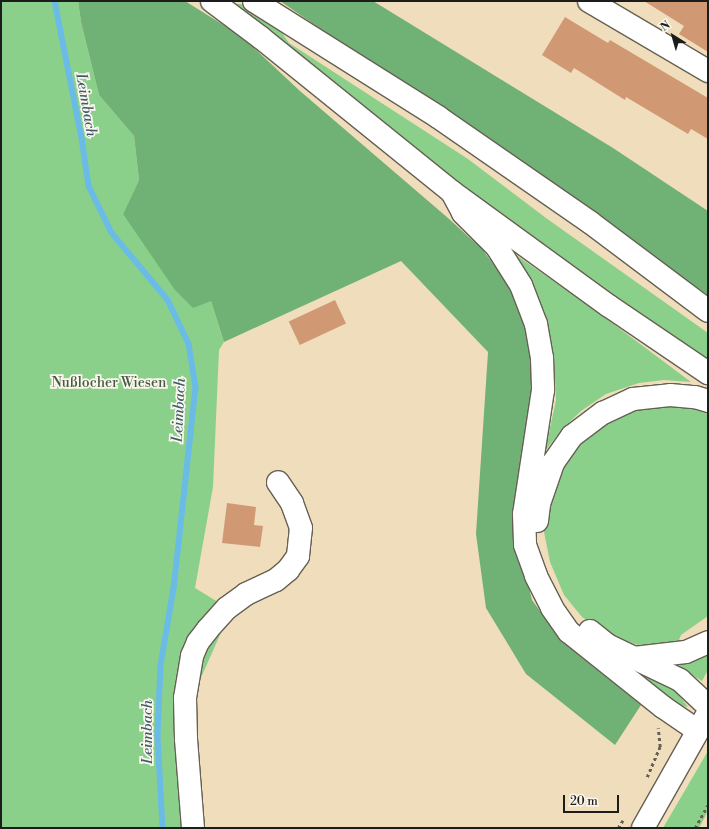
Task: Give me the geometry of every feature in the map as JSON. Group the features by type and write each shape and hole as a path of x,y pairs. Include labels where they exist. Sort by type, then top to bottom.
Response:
{"main road":[{"path":"212,1 260,37 452,192 609,306 708,373"},
{"path":"254,1 438,118 591,223 708,311"},
{"path":"589,1 708,71"},
{"path":"452,192 463,213 497,247 521,285 536,324 542,358 543,390 524,514 525,545 536,576 552,608 569,632 663,707 703,722 643,828"},
{"path":"708,401 695,397 670,395 633,399 603,413 572,436 553,463 539,504 536,531 544,564 558,596 576,621 607,645 680,680 708,706"},
{"path":"193,828 184,698 192,656 205,633 227,608 246,594 276,580 288,570 298,556 301,528 292,503 278,482"},
{"path":"634,658 686,652 708,642"}],"path":[{"path":"695,828 708,805"}],"green space":[{"name":"Nußlocher Wiesen","path":"1,1 78,1 81,22 99,95 134,136 139,180 123,214 211,301 224,342 219,350 213,487 195,588 231,610 188,707 200,828 1,828"},
{"path":"78,1 185,1 241,36 300,91 482,249 513,290 528,333 533,392 523,563 532,600 557,634 576,653 641,705 615,745 526,674 486,608 476,534 488,352 401,261 224,342 211,301 193,308 175,290 123,214 139,180 134,136 99,95 81,22"},
{"path":"280,1 373,1 613,148 708,211 708,295"},
{"path":"233,4 241,4 273,20 289,43 468,159 546,218 708,333 708,368 451,182"},
{"path":"513,253 596,311 691,382 664,380 639,383 606,394 581,411 563,428 545,451 556,400 554,359 547,329"},
{"path":"647,400 708,406 708,616 681,635 677,645 638,645 609,636 582,617 564,595 550,562 544,532 545,502 554,474 589,427"},
{"path":"708,653 708,670 702,681 675,664 700,658"},
{"path":"627,667 661,682 676,691 688,707 670,703"},
{"path":"708,751 708,811 699,828 663,828"}],"building":[{"path":"644,1 708,1 708,52 679,34 684,26"},
{"path":"565,17 608,43 610,40 708,98 708,139 691,129 688,134 626,97 625,100 574,68 571,73 542,55"},
{"path":"335,300 346,324 300,345 289,322"},
{"path":"227,503 256,507 254,525 263,526 260,547 222,543"}],"waterway":[{"name":"Leimbach","path":"55,1 82,138 89,186 112,233 168,300 189,344 196,387 174,588 161,666 158,736 163,828"}]}
